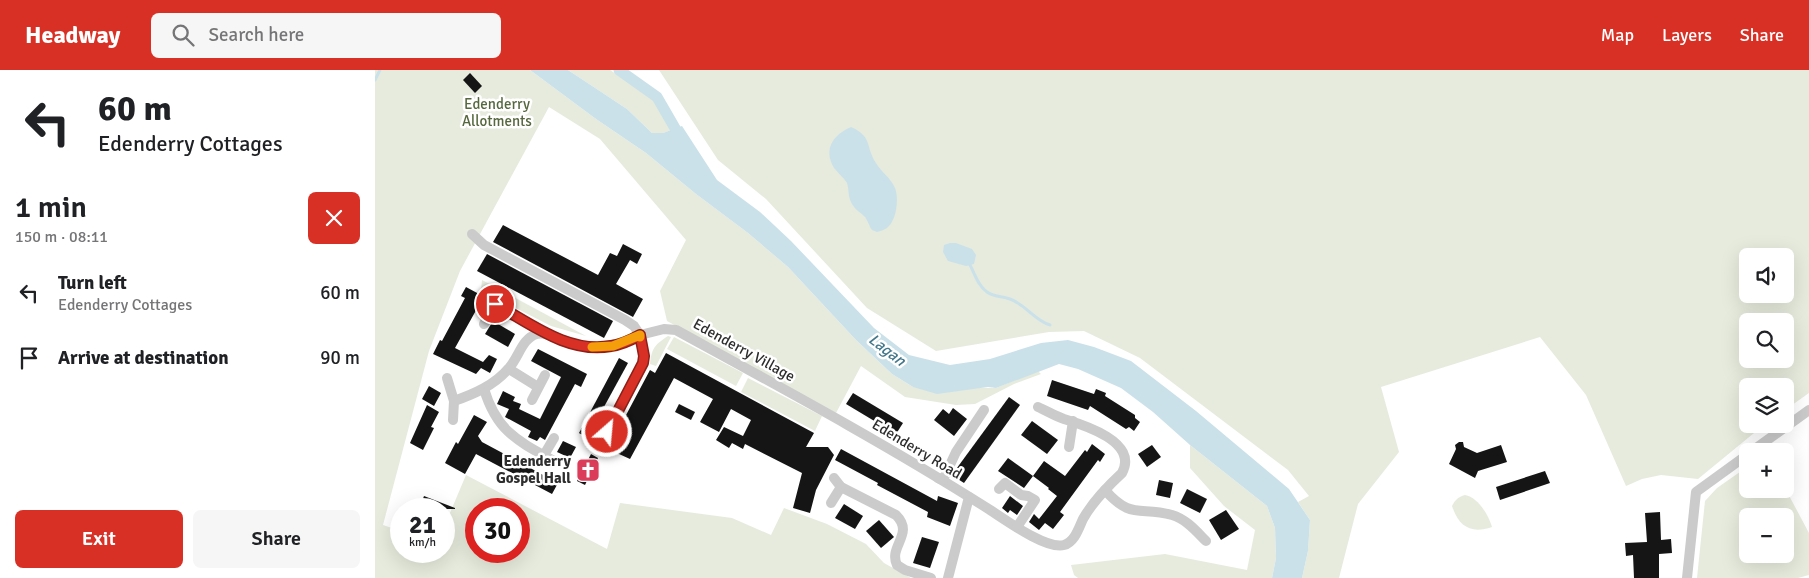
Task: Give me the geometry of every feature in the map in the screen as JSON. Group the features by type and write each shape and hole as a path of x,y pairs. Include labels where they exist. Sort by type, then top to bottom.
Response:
{"street":[{"path":"471,234 484,245 625,320 634,326 640,335 644,356 643,363 599,448"},
{"name":"Edenderry Village","path":"484,324 495,304 544,333 571,343 603,348 664,329 675,330 829,414"},
{"path":"454,401 483,389 509,369 529,338 544,333"},
{"path":"509,369 538,387"},
{"path":"532,400 545,374"},
{"path":"447,378 454,401 453,420"},
{"path":"483,389 493,413 505,430 513,437 556,462"},
{"path":"969,497 1040,541 1056,546 1064,546 1070,542 1085,516 1105,490 1122,473 1125,467 1125,459 1115,442 1084,424 1039,407"},
{"path":"938,478 943,480 955,452 984,410"},
{"path":"1763,443 1809,410"},
{"name":"Edenderry Road","path":"829,414 969,497 948,578"},
{"path":"1069,446 1073,421"},
{"path":"544,455 554,438"},
{"path":"1687,578 1696,492 1739,461"},
{"path":"831,503 837,482 896,515 900,519 903,530 903,536 895,554 897,565 905,570 931,578"},
{"path":"999,489 1005,483 1021,495 1029,496 1035,500 1017,527"},
{"path":"1105,490 1117,503 1129,510 1173,515 1187,522 1206,540"}],"green space":[{"name":"Edenderry Allotments","path":"375,70 530,70 646,153 748,233 788,267 856,340 892,374 913,387 996,388 1038,371 1041,374 1014,384 975,404 956,405 905,397 861,366 836,413 667,321 660,291 686,240 600,139 549,107 460,271 429,351 383,525 390,527 390,563 455,563 455,501 466,475 510,498 465,498 465,563 530,563 530,509 607,549 620,503 732,518 771,535 784,508 827,524 866,544 884,563 911,578 375,578"},
{"path":"568,70 610,70 655,100 672,130 663,133 652,133 627,109"},
{"path":"659,70 1809,70 1809,393 1794,404 1794,378 1739,378 1739,433 1754,433 1742,443 1739,443 1739,445 1698,479 1661,475 1642,479 1626,486 1586,395 1540,337 1381,387 1399,452 1358,504 1339,578 1302,578 1308,551 1310,520 1298,502 1309,496 1288,470 1140,358 1084,331 1049,332 936,351 867,308 766,199 718,160"},
{"path":"482,280 586,336 551,326 481,290"},
{"path":"668,336 671,337 656,366 650,364 655,347"},
{"path":"674,337 743,373 736,386 667,349"},
{"path":"748,378 822,416 815,431 741,392"},
{"path":"1190,445 1267,506 1275,528 1276,558 1272,578 1078,578 1074,575 1071,565 1165,554 1247,570 1255,530 1224,506 1190,468"},
{"path":"1739,473 1739,498 1790,498 1809,533 1809,575 1798,578 1697,578 1705,501 1717,488"},
{"path":"1465,495 1470,496 1478,503 1486,513 1492,527 1478,530 1462,524 1452,506 1457,499"}],"water":[{"name":"Lagan","path":"530,70 568,70 627,109 652,133 663,133 682,126 717,180 760,212 791,241 874,328 909,355 950,365 990,359 1041,343 1068,340 1094,347 1131,361 1196,411 1289,489 1310,520 1308,551 1302,578 1272,578 1276,558 1275,528 1267,506 1121,388 1078,369 1059,364 996,388 988,387 937,394 913,387 892,374 856,340 788,267 748,233 646,153"},
{"path":"851,127 866,138 876,163 891,181 896,192 897,203 893,220 887,228 877,232 872,230 865,218 852,204 847,183 834,168 829,155 835,138"},
{"path":"956,243 972,249 976,255 974,264 966,266 948,261 943,252 944,245"}],"building":[{"path":"470,73 482,86 475,93 463,80"},
{"path":"503,225 598,275 610,253 617,256 623,244 642,254 637,264 630,260 616,284 643,299 633,317 493,242"},
{"path":"487,254 613,321 604,338 477,271"},
{"path":"466,287 479,294 474,303 479,305 455,348 483,362 489,355 497,359 490,373 481,368 476,374 433,354 465,298 461,296"},
{"path":"493,321 515,334 508,347 485,334"},
{"path":"538,349 587,374 581,387 575,384 545,440 540,437 537,441 528,437 531,431 505,417 509,409 497,404 503,391 515,397 513,401 521,404 519,409 540,419 561,377 531,361"},
{"path":"666,353 814,433 806,447 828,447 834,455 816,490 810,513 793,508 802,473 745,444 743,449 732,443 729,448 716,440 724,427 743,436 751,420 731,409 719,432 700,422 713,399 674,378 630,459 608,449 650,370 655,373"},
{"path":"619,358 628,363 587,438 579,433"},
{"path":"1052,380 1094,394 1096,389 1106,393 1105,396 1135,415 1135,418 1140,422 1134,431 1129,427 1126,429 1090,406 1088,410 1047,396"},
{"path":"429,386 441,393 434,406 422,399"},
{"path":"853,393 903,423 896,434 846,404"},
{"path":"1009,397 1020,405 964,483 953,476 954,472"},
{"path":"679,404 695,412 691,420 675,412"},
{"path":"427,405 439,412 431,427 434,428 423,450 410,443"},
{"path":"953,408 967,419 954,436 934,420 943,409 949,414"},
{"path":"474,415 487,422 478,436 482,442 558,483 552,494 476,454 465,474 445,463"},
{"path":"1032,421 1058,440 1047,454 1021,435"},
{"path":"563,441 576,447 570,458 557,452"},
{"path":"1463,442 1464,447 1477,453 1501,445 1507,462 1478,471 1475,478 1449,464 1456,449 1455,445"},
{"path":"1092,444 1105,454 1100,462 1098,460 1060,512 1064,515 1053,529 1045,523 1039,530 1029,522 1034,514 1039,519 1057,496 1033,476 1044,461 1065,476"},
{"path":"1152,445 1161,457 1147,467 1138,454"},
{"path":"841,449 937,501 938,496 958,503 950,526 927,517 928,512 835,460"},
{"name":"Edenderry Gospel Hall","path":"591,454 598,458 585,485 577,481"},
{"path":"1008,458 1033,476 1024,488 998,471"},
{"path":"1545,471 1550,483 1500,500 1496,487"},
{"path":"1159,480 1173,483 1170,498 1156,495"},
{"path":"1187,489 1207,499 1200,513 1180,503"},
{"path":"1010,496 1023,506 1017,515 1010,510 1008,513 1002,508"},
{"path":"844,504 863,516 855,529 835,518"},
{"path":"1226,510 1239,529 1221,540 1209,520"},
{"path":"1660,512 1661,540 1671,539 1672,553 1659,554 1659,578 1634,578 1633,555 1626,556 1625,543 1647,542 1645,513"},
{"path":"879,520 894,537 881,548 866,531"},
{"path":"922,537 939,542 930,568 913,563"}],"waterway":[{"path":"375,80 380,70"},
{"path":"619,70 657,97 683,142"},
{"path":"970,265 979,283 987,292 1015,301 1040,320 1050,325"}],"slow traffic":[{"path":"592,347 603,348 613,346 640,335 640,337"}],"place":[{"name":"Edenderry Gospel Hall","path":"588,470"}],"route":[{"path":"495,304 544,333 571,343 589,347 603,348 613,346 640,335 644,356 643,363 607,432"}]}
